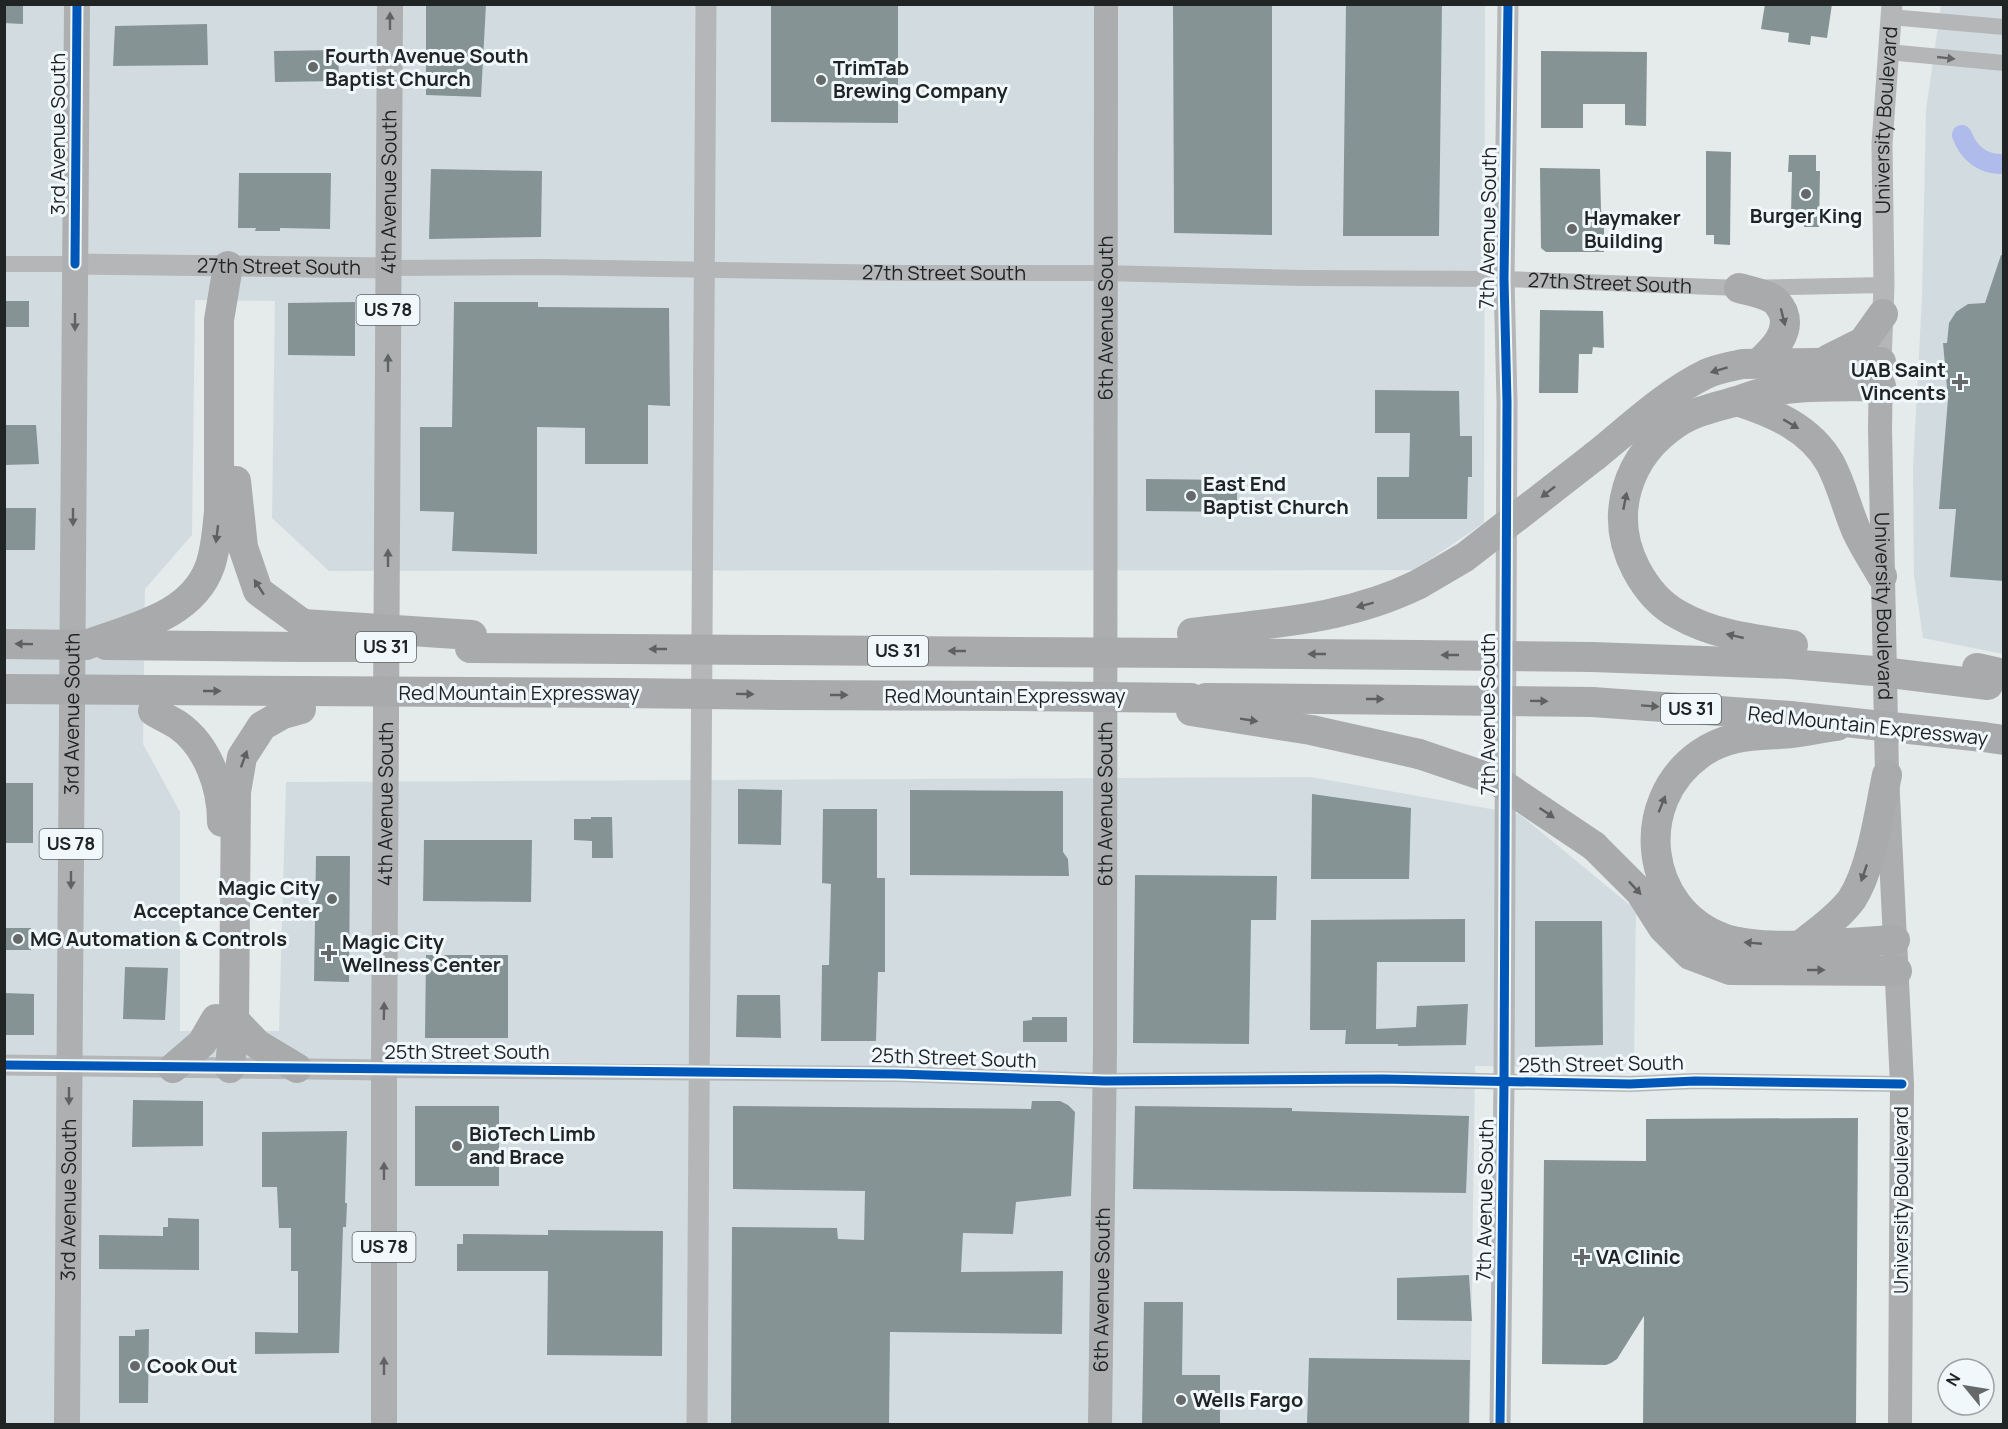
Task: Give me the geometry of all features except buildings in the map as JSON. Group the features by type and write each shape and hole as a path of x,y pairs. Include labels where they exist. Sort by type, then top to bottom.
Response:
{"highway":[{"path":"156,632 200,587 210,567 217,538 219,320 228,266"},
{"path":"228,266 238,326 236,484 243,547 258,591 302,635"},
{"path":"1739,288 1772,298 1780,305 1784,316 1783,336 1759,363"},
{"path":"1822,362 1863,342 1883,300"},
{"path":"1191,643 1319,618 1378,602 1419,584 1465,557 1664,401 1694,381 1723,368 1742,364 1822,362 1881,374"},
{"path":"1881,374 1757,394 1713,406 1677,423 1648,449 1629,481 1622,520 1625,542 1631,559 1641,579 1656,597 1678,615 1703,626 1792,654 1993,679"},
{"path":"1737,401 1785,420 1816,444 1830,464 1857,533 1882,576"},
{"path":"4,644 86,645 156,632 302,635"},
{"name":"US 31","path":"302,635 625,649 1073,653 1191,643 1417,655 1592,657 1792,654"},
{"name":"Red Mountain Expressway","path":"4,689 153,701 301,700 388,692 932,696 962,708 1016,703 1191,705 1417,700 1592,702 1791,724 1856,723 1993,739"},
{"path":"223,1068 236,792 242,758 262,726 301,700"},
{"path":"4,704 153,701 203,750 215,778 222,813 225,1020 173,1068"},
{"path":"1191,705 1419,754 1496,780 1594,846 1640,892 1664,928 1690,955 1730,970 1897,971"},
{"path":"1791,724 1718,744 1693,760 1671,785 1655,825 1660,874 1670,896 1685,916 1694,922 1723,938 1749,944 1801,945 1895,940"},
{"path":"1801,945 1834,918 1851,899 1864,875 1887,775"},
{"path":"225,1020 257,1044 297,1068"}],"main road":[{"name":"3rd Avenue South","path":"67,1425 77,4"},
{"name":"4th Avenue South","path":"384,1425 390,4"},
{"name":"6th Avenue South","path":"1100,1425 1105,1081 1106,4"},
{"name":"University Boulevard","path":"1881,374 1882,576 1887,775 1902,1084 1900,1425"}],"street":[{"path":"697,1425 706,4"},
{"name":"7th Avenue South","path":"1500,1425 1507,402 1504,279 1508,4"},
{"path":"1891,11 2004,27"},
{"name":"University Boulevard","path":"1881,374 1882,144 1891,11"},
{"path":"1888,52 2004,63"},
{"name":"27th Street South","path":"4,264 388,268 545,267 1504,279 1739,288 1883,300"},
{"name":"25th Street South","path":"4,1065 898,1074 1105,1081 1383,1079 1504,1083 1630,1084 1695,1081 1902,1084"}],"shaded area":[{"path":"5,5 1485,5 1484,523 1414,570 329,571 272,518 275,301 195,300 192,535 145,589 143,744 180,812 180,1031 279,1031 286,782 1311,777 1519,814 1636,910 1634,1067 1475,1066 1470,1424 5,1424"},
{"name":"UAB Saint Vincents","path":"1941,5 2003,5 2003,654 1923,638 1914,576 1913,468 1922,297 1926,110"}],"waterway":[{"path":"1962,135 1969,148 1978,157 1990,163 2004,164"}],"cycle path":[{"path":"75,264 77,4"},
{"path":"1500,1424 1507,402 1504,279 1508,4"},
{"path":"4,1065 898,1074 1105,1081 1383,1079 1630,1084 1695,1081 1902,1084"}],"place":[{"name":"Fourth Avenue South Baptist Church","path":"313,67"},
{"name":"TrimTab Brewing Company","path":"821,80"},
{"name":"Burger King","path":"1806,194"},
{"name":"Haymaker Building","path":"1572,229"},
{"name":"UAB Saint Vincents","path":"1960,382"},
{"name":"East End Baptist Church","path":"1191,496"},
{"name":"Magic City Acceptance Center","path":"332,899"},
{"name":"MG Automation & Controls","path":"18,939"},
{"name":"Magic City Wellness Center","path":"329,953"},
{"name":"BioTech Limb and Brace","path":"457,1146"},
{"name":"VA Clinic","path":"1582,1257"},
{"name":"Cook Out","path":"135,1366"},
{"name":"Wells Fargo","path":"1181,1400"}]}
